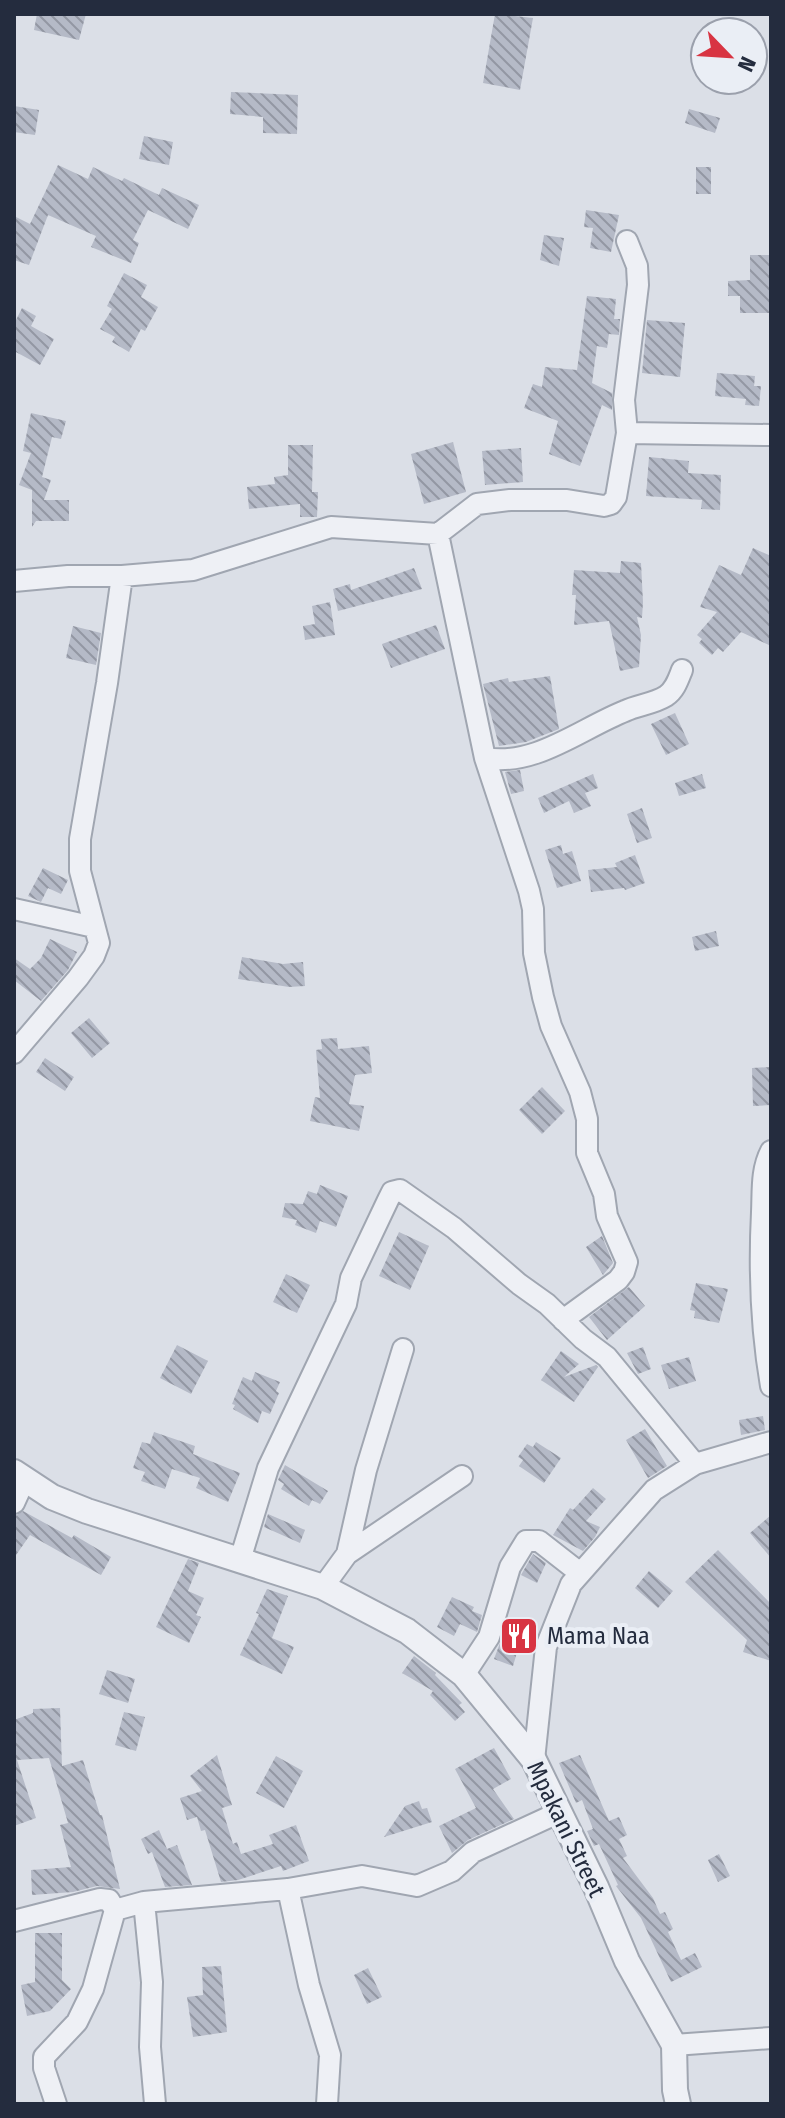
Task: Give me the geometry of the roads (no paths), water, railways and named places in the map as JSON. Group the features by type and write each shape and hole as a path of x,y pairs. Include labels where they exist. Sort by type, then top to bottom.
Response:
{"street":[{"path":"14,581 193,570 331,527 438,534 477,504 510,500 567,500 604,506 611,504 616,497 627,433 624,400 638,285 637,266 627,241"},
{"path":"627,433 771,435"},
{"path":"438,534 485,758 529,891 533,909 534,953 547,1012 580,1092 587,1119 587,1153 604,1194 607,1216 627,1262 618,1280 563,1320"},
{"path":"14,1053 94,956 99,943 80,871 80,839 109,673 122,576"},
{"path":"485,758 496,760 545,750 625,710 657,701 669,694 682,670"},
{"path":"14,909 94,927"},
{"path":"771,1151 764,1167 761,1237 762,1338 771,1386"},
{"path":"240,1560 268,1468 346,1304 351,1278 392,1192 400,1190 454,1228 607,1357 695,1464"},
{"path":"347,1554 366,1470 403,1349"},
{"path":"534,1760 546,1647 571,1584 654,1490 695,1464 771,1442"},
{"path":"323,1587 347,1554 462,1476"},
{"name":"Mpakani Street","path":"17,1485 87,1511 323,1587 407,1631 464,1675 534,1760 560,1812 627,1961 674,2045 678,2104"},
{"path":"464,1675 489,1637 510,1567 526,1541 539,1541 580,1573"},
{"path":"115,1910 144,1902 288,1889 362,1876 417,1886 452,1871 473,1852 560,1812"},
{"path":"288,1889 309,1985 330,2055 327,2104"},
{"path":"15,1914 100,1899 109,1900 115,1910 99,1973 83,2011 69,2033 44,2057 44,2068 56,2104"},
{"path":"144,1902 152,1982 150,2047 155,2104"},
{"path":"674,2045 771,2038"}],"place":[{"name":"Mama Naa","path":"519,1636"}]}
